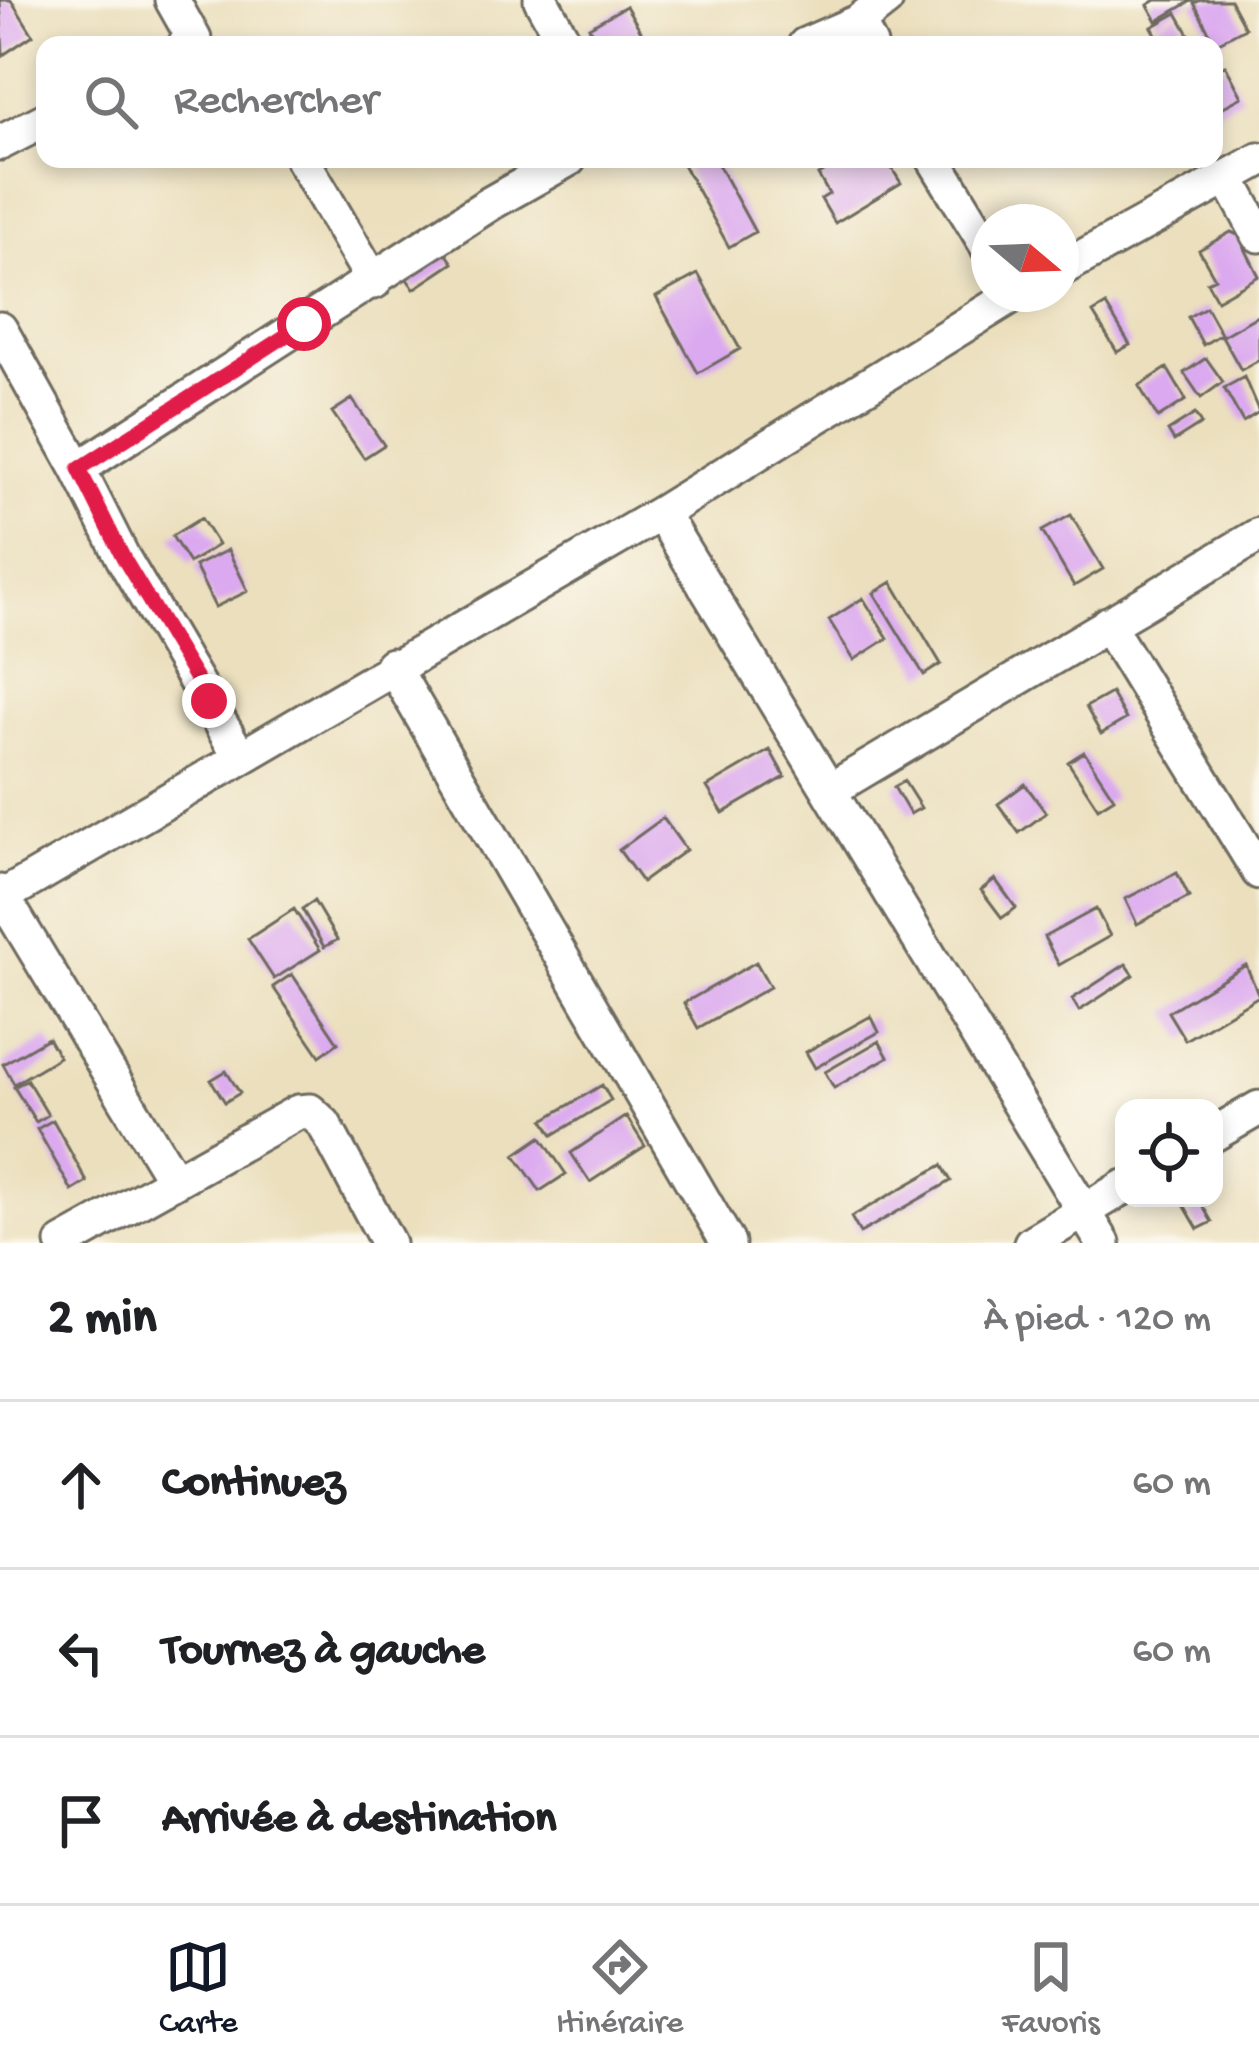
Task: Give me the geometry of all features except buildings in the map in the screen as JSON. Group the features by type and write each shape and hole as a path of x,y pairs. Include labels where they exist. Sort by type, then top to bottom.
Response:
{"street":[{"path":"172,0 189,36"},
{"path":"541,0 561,36"},
{"path":"864,34 886,0"},
{"path":"0,143 36,125"},
{"path":"1079,259 1259,160"},
{"path":"307,168 374,282"},
{"path":"79,469 491,203 553,168"},
{"path":"939,168 971,220"},
{"path":"1228,178 1259,235"},
{"path":"174,1180 1,895 662,513 987,312"},
{"path":"0,329 124,559 239,755"},
{"path":"662,513 1103,1243"},
{"path":"830,790 1259,535"},
{"path":"1107,624 1259,872"},
{"path":"392,665 728,1243"},
{"path":"1223,1129 1259,1108"},
{"path":"63,1243 298,1112 310,1111 324,1124 388,1243"},
{"path":"1030,1243 1115,1192"}],"route":[{"path":"209,701 124,559 79,469 304,324"}]}
